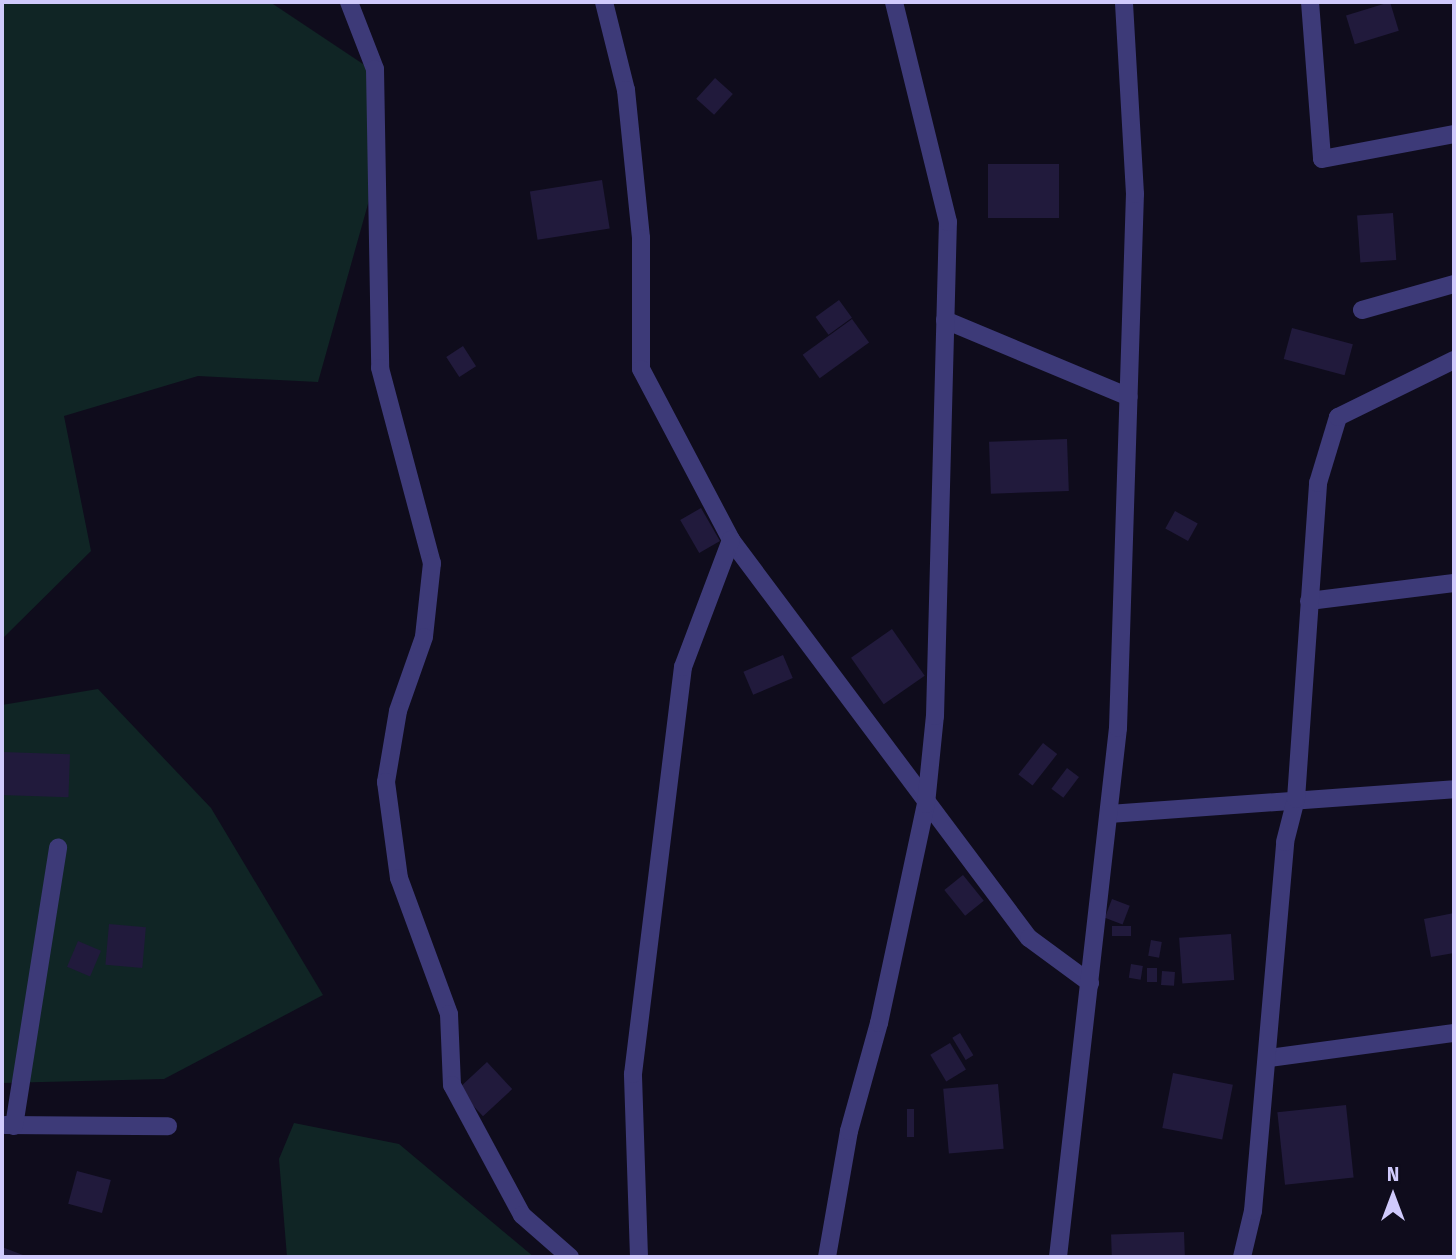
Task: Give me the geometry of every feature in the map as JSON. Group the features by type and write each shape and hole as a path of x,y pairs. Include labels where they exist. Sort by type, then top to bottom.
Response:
{"street":[{"path":"349,2 375,69 380,368 432,563 424,637 398,711 386,782 399,878 449,1014 452,1084 522,1215 570,1257"},
{"path":"604,2 631,144 641,239 641,369 732,540 926,804 1029,938 1090,983"},
{"path":"827,1257 849,1130 879,1023 926,804 935,716 948,222 894,2"},
{"path":"1058,1257 1109,814 1129,397 1135,194 1124,2"},
{"path":"1310,2 1322,159 1454,134"},
{"path":"1362,310 1454,284"},
{"path":"945,320 1129,397"},
{"path":"1242,1257 1269,1058 1285,842 1296,799 1318,483 1338,417 1454,360"},
{"path":"639,1257 634,1074 683,667 732,540"},
{"path":"1309,601 1454,583"},
{"path":"1109,814 1454,789"},
{"path":"58,847 8,1125 168,1126"},
{"path":"1269,1058 1454,1033"}],"green space":[{"path":"2,2 270,2 378,74 375,179 318,382 198,376 64,416 91,551 2,639"},
{"path":"98,689 211,808 323,995 164,1079 2,1083 2,705"},
{"path":"294,1123 399,1144 534,1257 287,1257 279,1159"}],"building":[{"path":"1390,2 1399,31 1355,44 1346,15"},
{"path":"715,78 733,94 714,115 696,99"},
{"path":"988,164 1059,164 1059,218 988,218"},
{"path":"602,180 610,228 538,240 530,191"},
{"path":"1393,213 1396,260 1360,262 1357,216"},
{"path":"839,300 852,318 828,335 816,317"},
{"path":"852,319 869,342 820,378 803,355"},
{"path":"1292,328 1353,344 1345,375 1284,359"},
{"path":"463,346 476,366 459,377 446,357"},
{"path":"1067,439 1069,491 991,494 989,442"},
{"path":"701,508 720,541 699,553 680,520"},
{"path":"1175,511 1198,524 1188,541 1165,528"},
{"path":"892,629 925,676 884,704 851,658"},
{"path":"783,655 793,678 753,695 743,672"},
{"path":"1043,743 1057,754 1033,786 1018,775"},
{"path":"2,752 70,754 68,797 2,795"},
{"path":"1067,768 1079,777 1063,798 1051,789"},
{"path":"963,875 984,901 965,916 944,890"},
{"path":"1112,899 1130,906 1123,924 1105,918"},
{"path":"1454,913 1454,953 1431,957 1424,919"},
{"path":"109,924 146,927 142,968 105,965"},
{"path":"1112,926 1131,926 1131,936 1112,936"},
{"path":"1231,934 1234,980 1182,984 1179,938"},
{"path":"1151,940 1162,942 1159,958 1148,956"},
{"path":"78,941 101,951 90,977 67,967"},
{"path":"1131,964 1143,966 1141,980 1129,978"},
{"path":"1147,968 1157,968 1157,982 1147,982"},
{"path":"1162,971 1175,972 1174,986 1161,985"},
{"path":"960,1033 973,1055 966,1060 952,1038"},
{"path":"950,1043 966,1070 946,1081 930,1055"},
{"path":"487,1062 512,1089 483,1116 458,1089"},
{"path":"1173,1073 1233,1085 1222,1140 1162,1128"},
{"path":"998,1084 1004,1149 949,1154 943,1089"},
{"path":"1346,1105 1354,1178 1285,1185 1277,1112"},
{"path":"907,1109 914,1109 914,1137 907,1137"},
{"path":"77,1171 111,1180 102,1213 68,1204"},
{"path":"1184,1232 1185,1257 1112,1257 1111,1235"},
{"path":"2,1247 28,1257 2,1257"}]}
